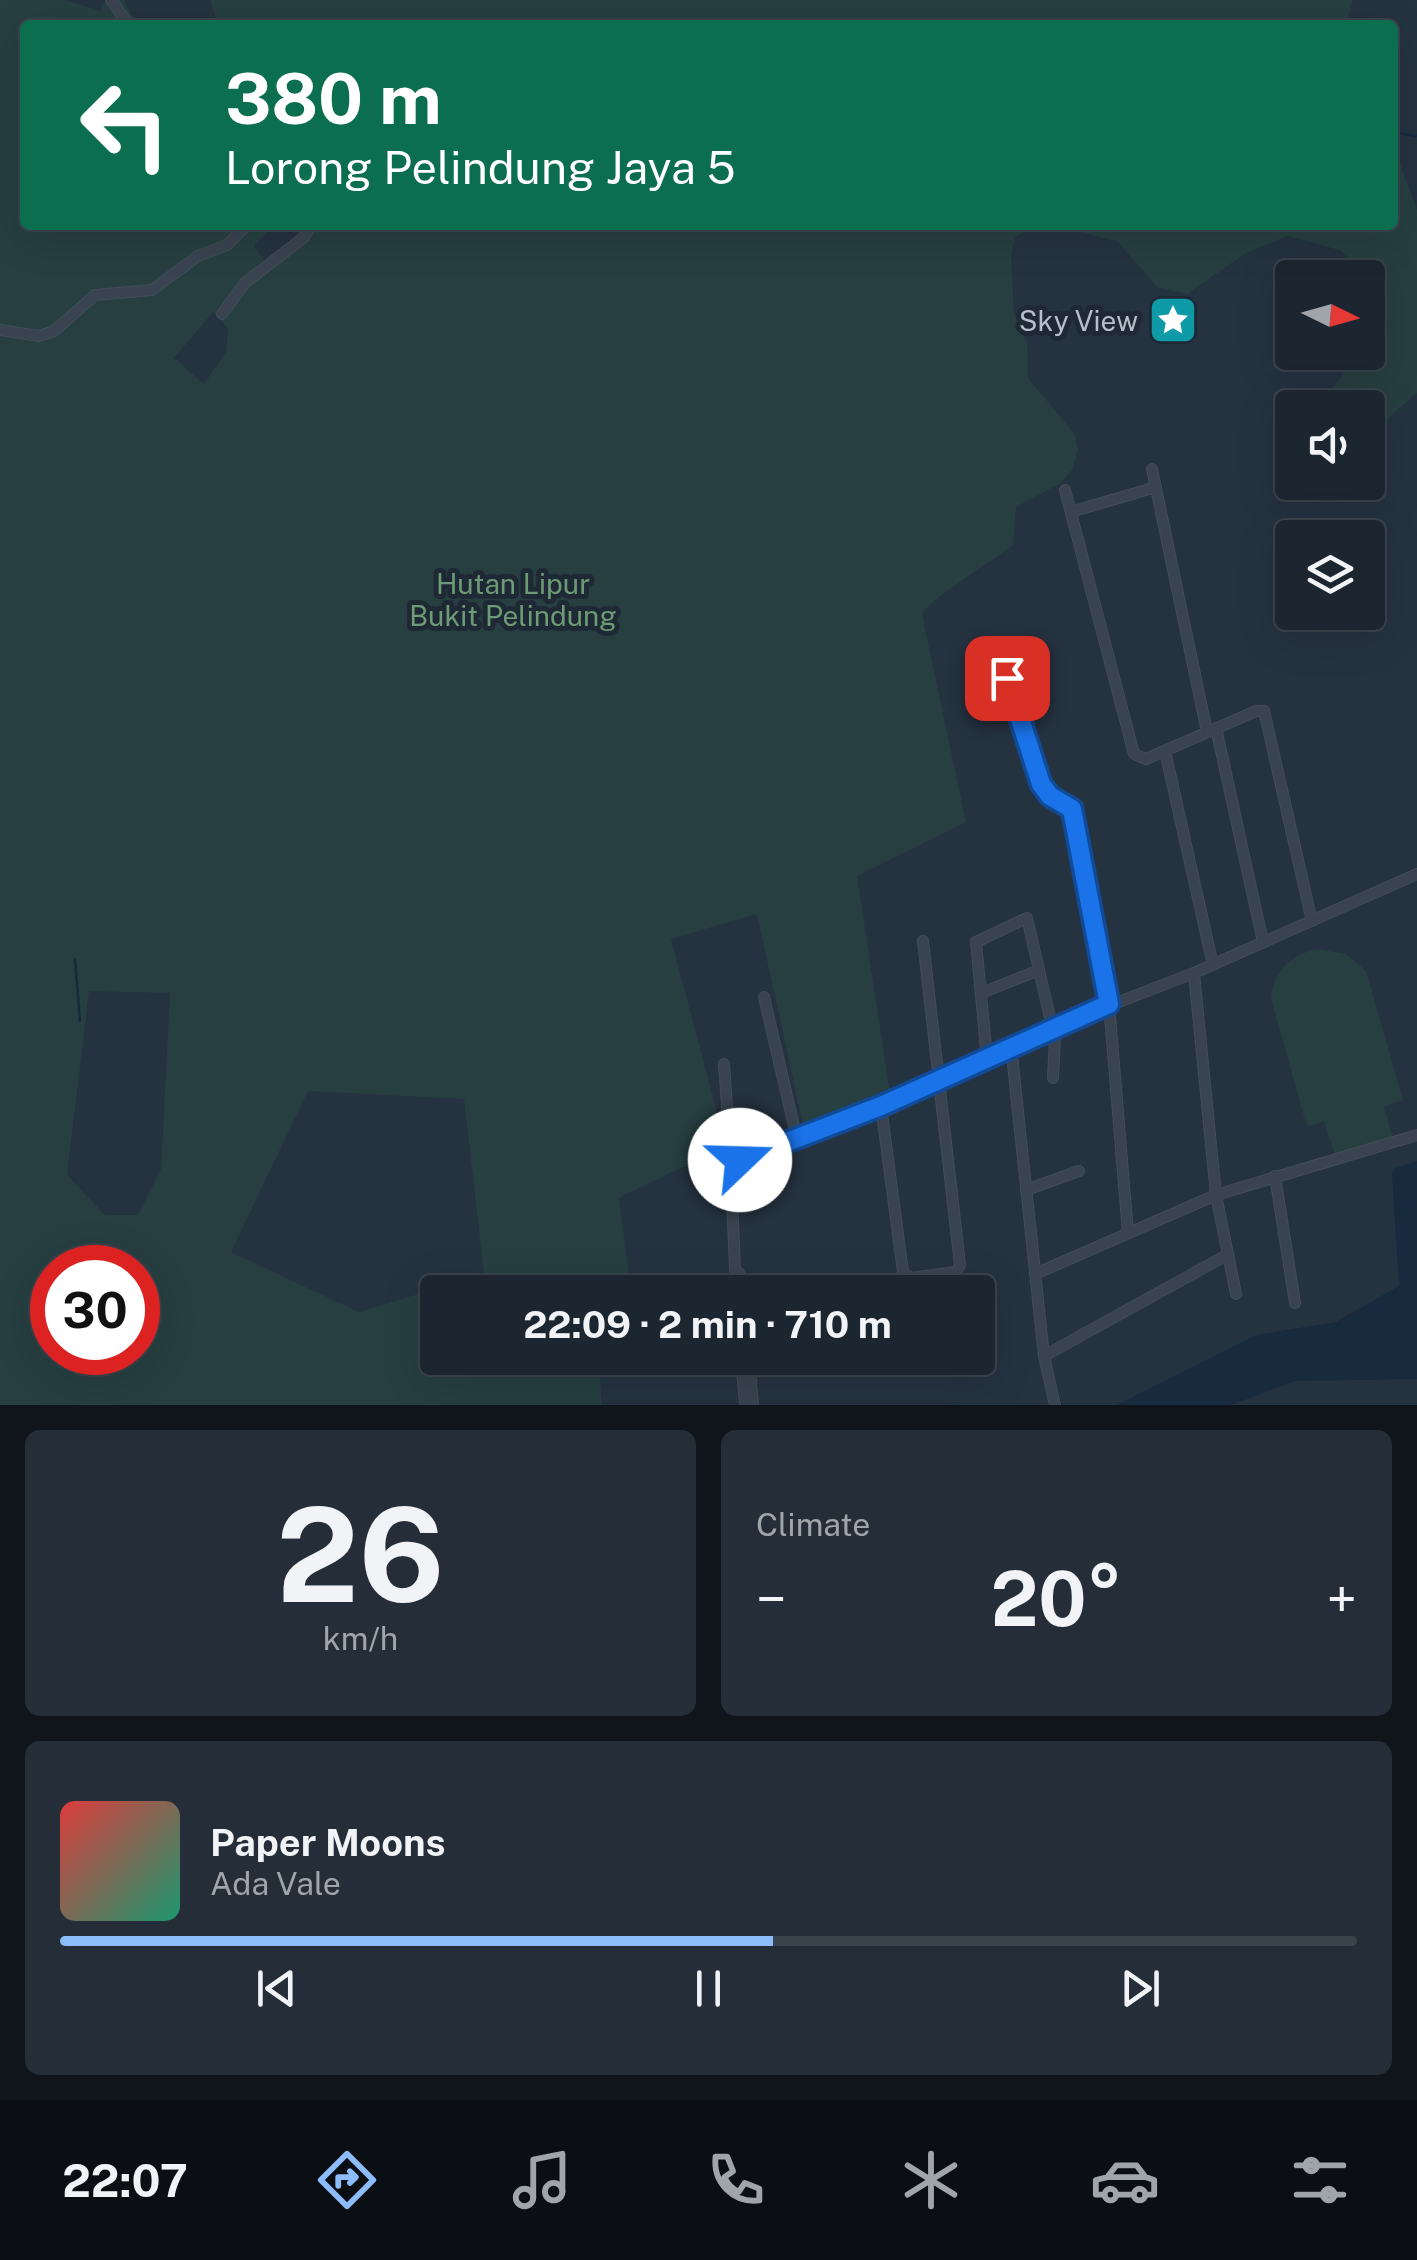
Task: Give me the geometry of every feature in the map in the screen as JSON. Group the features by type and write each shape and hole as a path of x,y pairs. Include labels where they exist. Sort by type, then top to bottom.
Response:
{"street":[{"path":"0,330 39,336 54,331 101,293 152,290 190,262 227,246 242,230"},
{"path":"222,314 245,283 304,238 309,230"},
{"path":"1152,470 1264,942"},
{"path":"1071,512 1156,487"},
{"path":"1065,490 1134,754 1146,759 1256,711 1267,715 1312,921"},
{"path":"1007,678 1041,784 1050,796 1072,809 1109,1004 1128,1233"},
{"path":"1165,751 1213,965"},
{"path":"738,1275 732,1176 740,1160 881,1106 1109,1004 1194,974 1417,874"},
{"path":"988,1059 976,942 1029,918 1054,1027 1053,1078"},
{"path":"881,1106 907,1276 956,1272 960,1265 942,1079 923,941"},
{"path":"984,992 1038,970"},
{"path":"1194,974 1224,1256 1236,1294"},
{"path":"764,996 797,1138"},
{"path":"1011,1046 1044,1356 1055,1405"},
{"path":"724,1064 728,1120 740,1160"},
{"path":"1035,1274 1216,1195 1417,1135"},
{"path":"1026,1190 1079,1171"},
{"path":"1275,1176 1295,1303"},
{"path":"1044,1356 1224,1256"},
{"path":"742,1375 745,1405"},
{"path":"750,1375 753,1405"}],"green space":[{"name":"Hutan Lipur Bukit Pelindung","path":"0,0 65,0 101,11 105,0 124,0 138,20 20,20 20,230 269,230 254,246 266,262 303,235 300,230 1027,230 1015,237 1011,257 1014,314 1027,342 1028,378 1074,433 1078,450 1072,470 1059,484 1016,507 1013,545 922,614 966,822 857,876 891,1100 805,1134 757,914 671,939 726,1146 619,1198 629,1275 481,1275 484,1274 464,1099 308,1091 231,1252 359,1312 420,1293 420,1375 599,1375 602,1405 0,1405","holes":["213,312 228,328 226,352 204,384 174,358","89,991 170,993 161,1169 138,1215 105,1215 67,1175"]},
{"path":"210,0 1353,0 1347,20 216,20"},
{"path":"1398,158 1417,210 1417,392 1385,422 1385,390 1332,390 1346,370 1385,370 1385,260 1351,260 1339,250 1288,236 1246,253 1187,294 1157,287 1117,241 1070,230 1398,230"},
{"path":"1317,949 1346,954 1366,971 1403,1100 1384,1107 1393,1139 1336,1158 1324,1121 1307,1127 1271,999 1275,981 1285,966 1299,955"}],"water":[{"path":"1417,1161 1417,1379 1295,1381 1231,1405 1117,1405 1256,1335 1336,1322 1399,1286 1392,1175 1393,1169"}],"waterway":[{"path":"1398,133 1417,136"},
{"path":"75,959 80,1021"},
{"path":"1057,1393 1061,1405"}],"place":[{"name":"Sky View","path":"1173,320"}],"route":[{"path":"740,1160 974,1067 1011,1046 1109,1004 1072,809 1046,793 1041,784 1007,678"}]}
